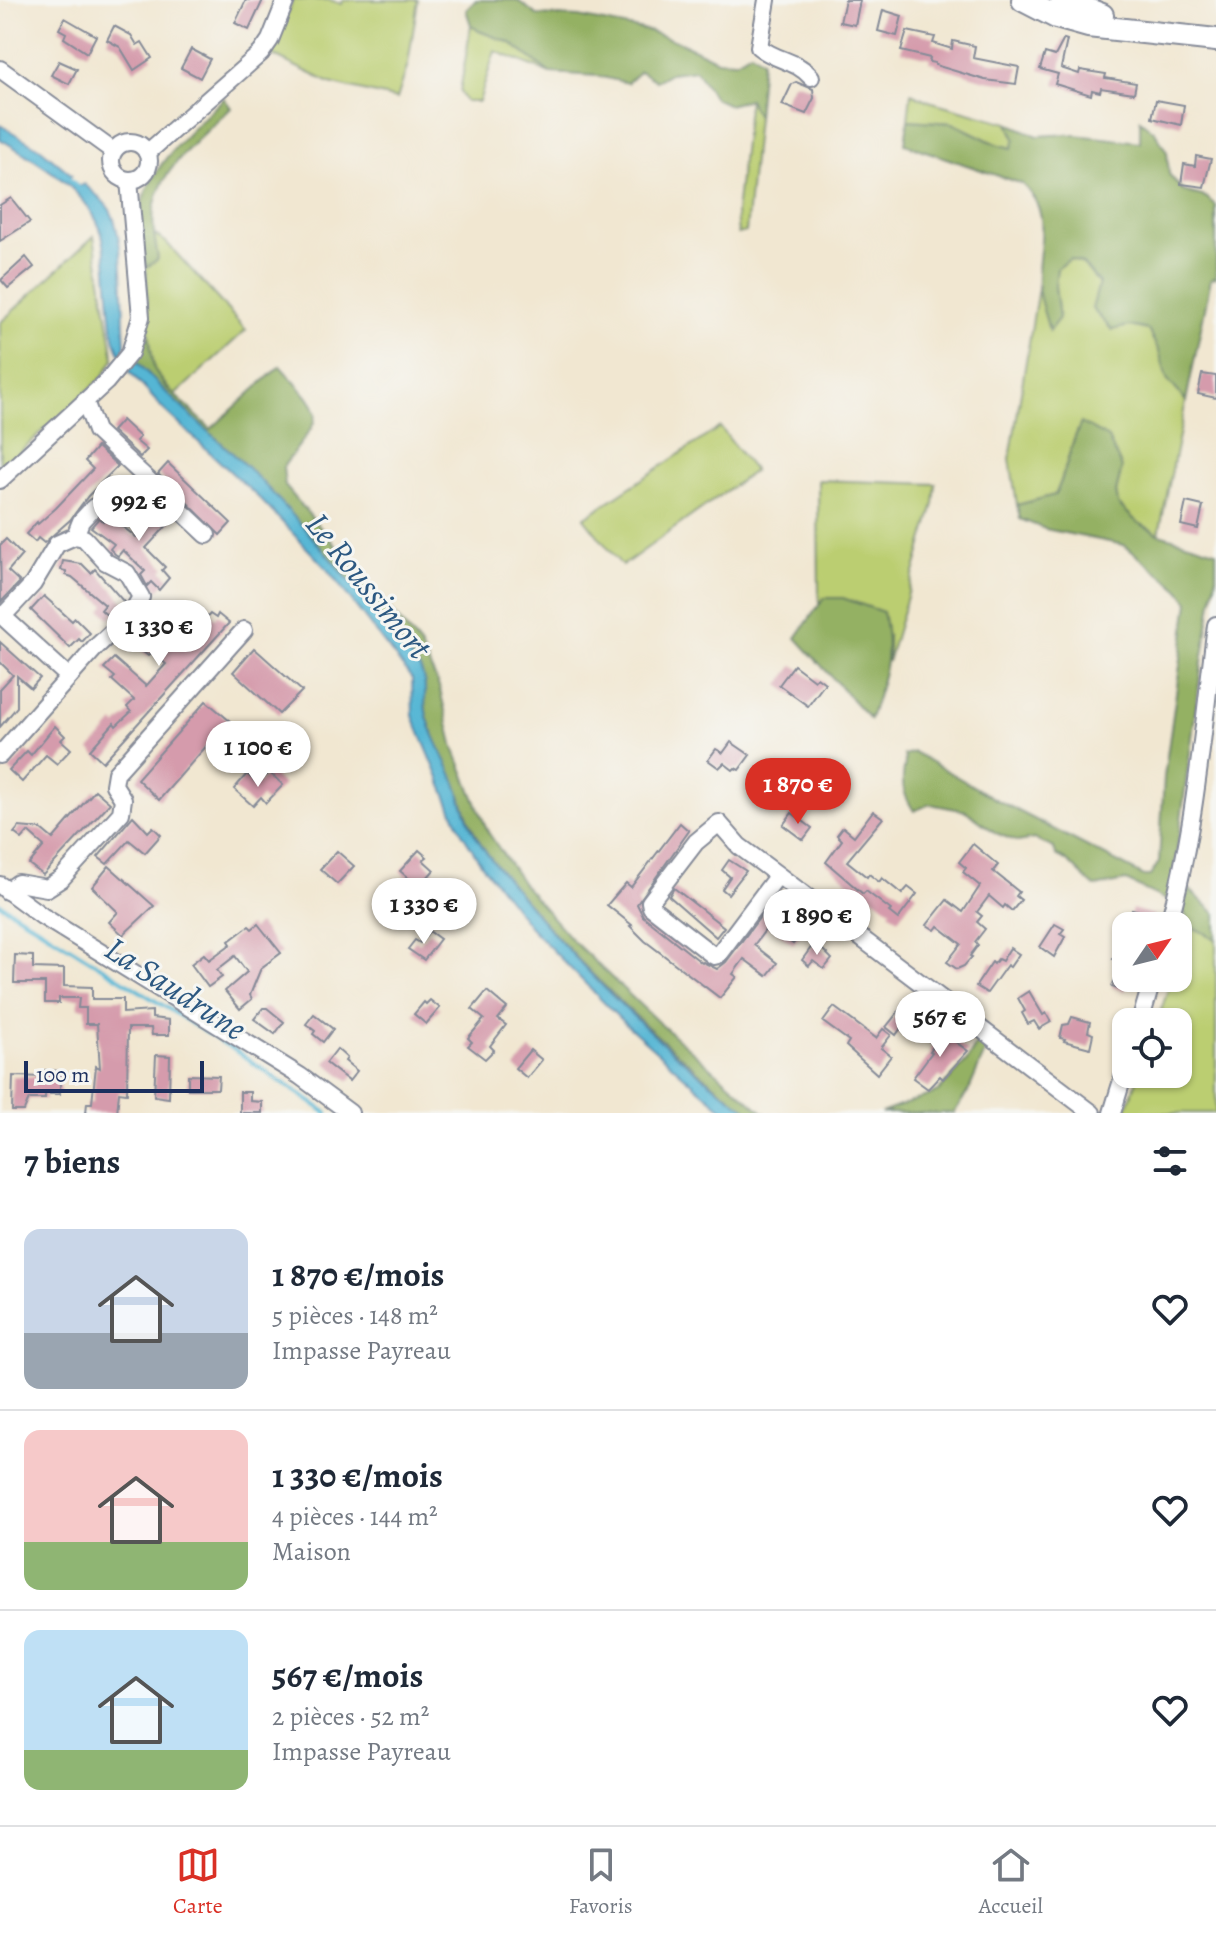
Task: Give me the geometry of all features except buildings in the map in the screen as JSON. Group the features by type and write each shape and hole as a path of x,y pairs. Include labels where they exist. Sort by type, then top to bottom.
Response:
{"main road":[{"path":"1001,0 1011,0"},
{"path":"1023,0 1056,17 1088,26 1216,40"},
{"path":"1062,0 1096,14 1189,38"}],"street":[{"path":"147,153 261,53 270,40 286,0"},
{"path":"767,0 759,47 800,65 811,77"},
{"path":"0,69 113,151"},
{"path":"131,142 140,145 147,153 149,162 139,178 129,180 114,173 111,162 113,151 121,144 131,142"},
{"path":"0,480 126,359 141,317 129,180"},
{"path":"85,401 96,431 207,535"},
{"path":"75,536 81,521 94,507"},
{"path":"0,755 96,647 131,614 141,597 127,573 106,562 84,538 75,536 57,544 33,584 1,615 69,677"},
{"path":"1171,912 1181,881 1187,843 1216,625"},
{"path":"4,888 18,883 47,888 61,879 121,813 123,799 114,785 116,773 244,630"},
{"path":"778,875 718,955 714,956 651,907 650,902 696,842 719,823 739,846 778,875 1092,1113"},
{"path":"4,888 42,916 300,1076 350,1113"},
{"path":"1112,1113 1120,1088"}],"green space":[{"path":"293,0 330,0 342,4 343,0 418,0 408,64 397,99 330,83 270,54"},
{"path":"476,0 517,0 537,15 579,17 649,31 717,60 736,61 751,52 762,60 757,117 749,99 729,105 714,98 696,70 670,73 656,81 640,71 627,83 598,76 550,73 511,43 471,25 466,10"},
{"path":"471,25 511,43 550,73 495,51 479,102 466,102 460,92"},
{"path":"911,93 1008,123 1015,139 1013,148 996,144 953,123 908,120"},
{"path":"224,98 231,108 175,164 159,190 153,218 158,259 146,268 140,219 149,185 171,152"},
{"path":"749,98 757,117 746,232 738,234 736,213"},
{"path":"908,120 953,123 996,144 1012,148 1015,139 1008,123 1038,136 1066,134 1140,142 1140,120 1155,132 1167,152 1169,174 1183,191 1206,197 1216,206 1216,278 1211,279 1186,401 1167,379 1159,351 1148,330 1130,326 1112,330 1092,309 1099,283 1083,264 1070,259 1057,269 1055,286 1059,318 1049,331 1038,287 1041,220 1032,196 1022,184 905,144"},
{"path":"154,234 166,242 246,330 174,396 154,369 149,335 146,268 158,259"},
{"path":"94,236 114,359 102,378 0,470 0,323"},
{"path":"1070,259 1083,263 1130,326 1148,330 1168,379 1186,401 1159,534 1137,522 1118,504 1116,492 1122,468 1108,439 1081,424 1055,495 1017,505 1010,459 1038,288 1049,330 1059,318 1055,286 1057,269"},
{"path":"149,335 154,369 166,387 211,429 280,366 307,396 316,415 307,434 283,467 285,486 420,645 439,686 454,748 488,832 523,884 571,939 657,1021 764,1113 752,1113 744,1108 630,1011 577,959 498,868 473,829 432,732 420,669 279,501 135,359"},
{"path":"1081,423 1108,438 1122,468 1116,492 1118,504 1137,522 1159,534 1216,551 1216,578 1172,888 1166,900 1126,881 1095,887 1056,855 1054,848 1034,839 1018,842 996,833 966,811 930,804 914,811 903,786 904,755 914,752 999,801 1144,876 1150,876 1159,862 1164,777 1189,602 1179,589 1124,545 1045,529 1020,519 1017,505 1055,495"},
{"path":"720,427 754,471 622,566 584,518"},
{"path":"818,480 936,484 934,504 888,662 888,636 824,598 819,605"},
{"path":"824,598 843,598 883,612 887,655 870,719 796,638"},
{"path":"1189,889 1216,914 1216,939 1192,927 1192,912 1184,912 1182,907"},
{"path":"1192,927 1216,939 1216,1113 1125,1113 1134,1088 1192,1088 1192,1008 1162,1008 1167,992 1192,992"},
{"path":"978,1041 986,1050 969,1090 954,1113 881,1113 938,1092 966,1062"}],"water":[{"path":"0,125 41,149 72,175 68,180 78,187 84,184 110,210 121,256 125,345 121,355 112,326 104,242 95,218 86,203 60,178 0,139"},
{"path":"135,359 279,501 341,571 420,669 426,710 436,742 456,783 477,839 504,876 577,960 632,1015 690,1067 752,1113 728,1113 698,1088 620,1019 530,927 482,865 461,831 413,716 412,679 326,568 260,499 163,409 129,371"}],"waterway":[{"name":"Le Roussimort","path":"67,177 81,190"},
{"name":"La Saudrune","path":"0,904 236,1051 327,1113"}]}
